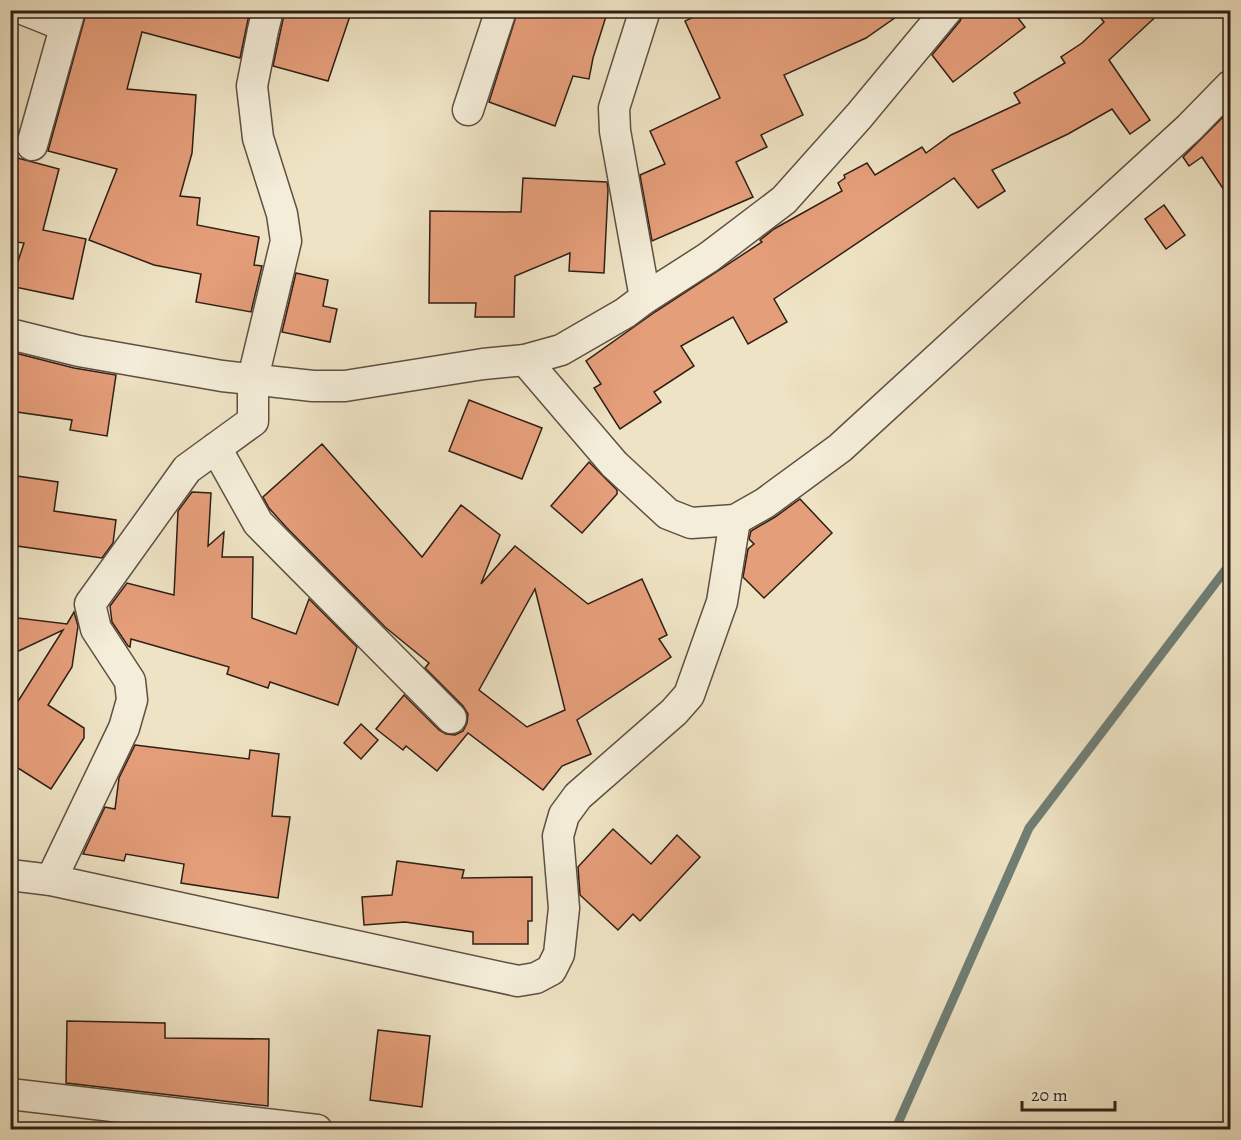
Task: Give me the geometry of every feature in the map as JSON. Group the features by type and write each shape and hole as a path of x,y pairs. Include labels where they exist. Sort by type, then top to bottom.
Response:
{"street":[{"path":"25,10 68,18 32,145"},
{"path":"51,880 124,728 132,700 130,681 96,629 90,604 187,469 254,421 253,378 286,241 282,214 258,138 252,86 268,10"},
{"path":"468,110 501,10"},
{"path":"645,10 614,108 615,130 645,298"},
{"path":"10,334 79,351 222,376 313,386 345,386 483,364 525,360 561,351 625,313 709,257 784,200 859,116 947,10"},
{"path":"525,360 614,464 668,514 691,523 735,520 765,503 840,448 1180,136 1230,86"},
{"path":"216,448 258,523 452,718"},
{"path":"10,875 51,880 518,981 536,978 551,970 559,954 564,908 558,836 564,815 578,796 674,712 689,695 722,602 735,520"},
{"path":"10,1094 317,1130"}],"building":[{"path":"87,10 250,10 240,58 142,32 127,89 196,95 192,153 180,196 200,198 197,225 259,237 254,265 262,266 251,312 196,302 201,274 154,265 89,240 117,169 48,151"},
{"path":"285,10 352,10 328,81 273,66"},
{"path":"518,10 608,10 589,79 573,76 555,126 489,102"},
{"path":"708,10 906,10 866,38 784,75 803,115 761,135 767,147 736,162 753,197 652,241 640,175 665,164 650,131 720,98 685,21"},
{"path":"969,10 1012,10 1025,27 953,82 932,55 960,21 963,14"},
{"path":"1094,10 1163,10 1109,60 1150,120 1130,134 1112,109 1068,134 992,170 1005,191 978,208 954,178 774,299 787,322 748,344 733,317 681,346 694,366 654,392 661,402 620,429 594,388 601,384 586,361 655,312 762,242 760,240 774,229 842,191 838,183 845,178 844,175 867,163 875,175 922,147 926,153 951,135 1020,103 1014,93 1065,63 1061,57 1082,43 1104,22"},
{"path":"1230,110 1230,199 1202,157 1189,166 1183,157"},
{"path":"10,156 59,169 43,230 86,239 73,299 10,286 24,243 10,241"},
{"path":"523,178 607,182 604,273 569,271 570,253 515,276 514,317 475,317 476,303 429,303 430,211 521,212"},
{"path":"1164,205 1185,235 1166,249 1145,219"},
{"path":"296,273 328,280 323,306 337,309 330,342 282,332"},
{"path":"15,353 74,368 116,375 107,436 70,430 72,420 10,411 10,357 14,358"},
{"path":"469,400 542,428 522,479 449,451"},
{"path":"322,444 422,557 461,505 500,535 481,584 515,546 588,604 642,579 667,635 659,639 671,657 577,720 591,754 562,766 543,790 468,733 437,771 406,746 403,750 376,729 404,695 439,730 455,735 463,731 467,723 468,714 463,706 425,668 429,663 385,627 286,527 269,508 263,497","holes":["535,589 565,710 527,727 479,690"]},
{"path":"589,462 617,490 617,494 582,533 551,506"},
{"path":"10,475 58,482 54,511 116,520 113,543 102,558 10,545"},
{"path":"192,492 211,493 208,546 224,532 222,557 253,557 252,618 296,634 309,599 357,647 338,705 270,682 268,688 227,674 229,667 131,639 130,647 128,646 112,622 110,606 127,583 174,595 178,511"},
{"path":"800,499 832,533 764,598 743,577 748,549 754,544 749,539 751,531"},
{"path":"74,612 78,626 72,667 48,705 84,728 84,738 51,789 10,763 10,714 63,630 10,655 10,617 67,624"},
{"path":"361,724 378,740 361,759 344,743"},
{"path":"135,745 249,759 250,750 279,754 272,816 290,817 278,898 181,883 184,864 126,854 124,861 83,854 105,807 115,809 119,778"},
{"path":"613,829 651,864 677,835 700,857 640,921 633,914 618,930 580,895 578,867"},
{"path":"397,861 464,870 462,878 532,877 532,921 528,921 528,944 473,944 473,932 405,922 364,925 362,897 392,895"},
{"path":"67,1021 165,1023 165,1038 269,1039 268,1106 66,1083"},
{"path":"378,1030 430,1036 422,1107 370,1100"}],"waterway":[{"path":"895,1130 1029,828 1230,564"}]}
